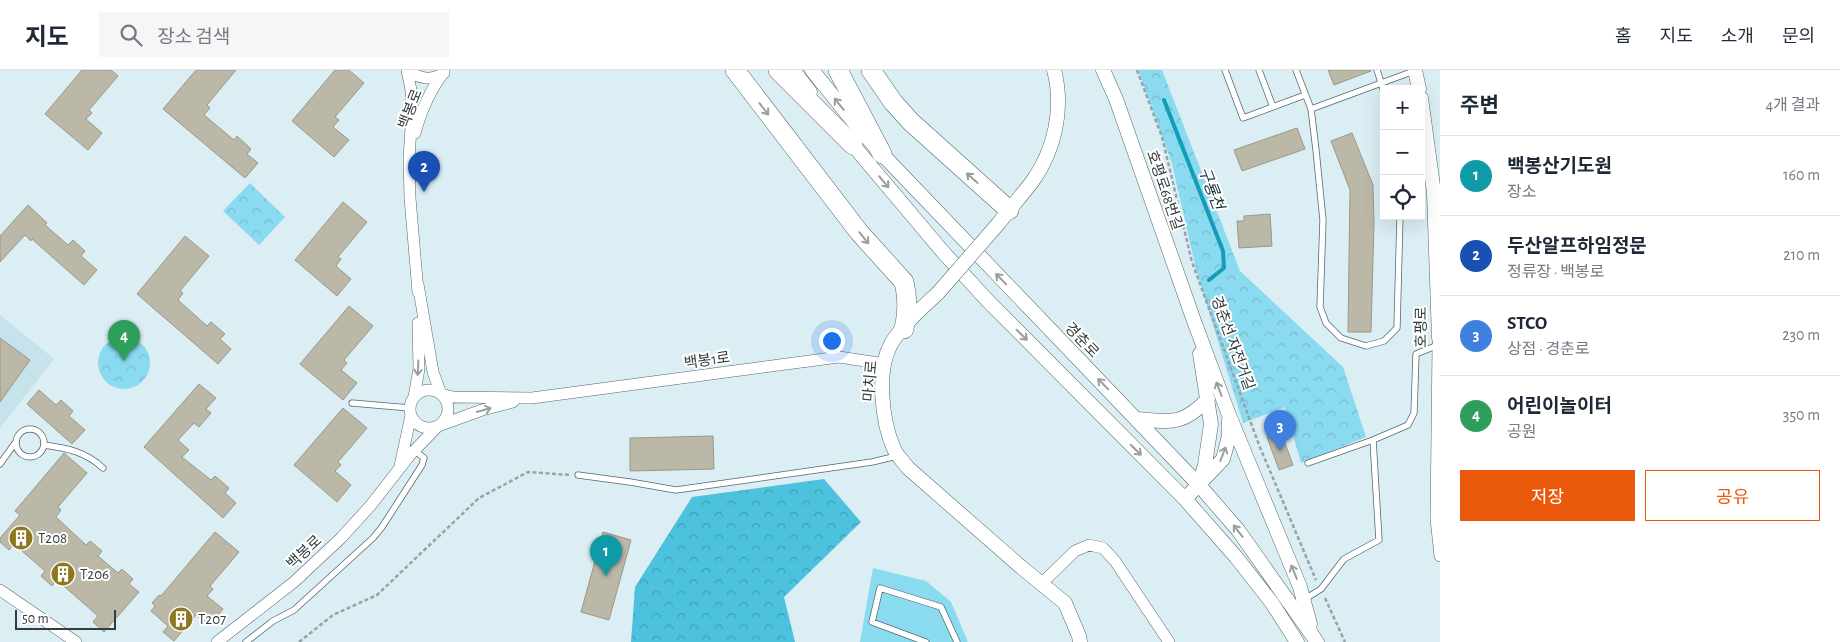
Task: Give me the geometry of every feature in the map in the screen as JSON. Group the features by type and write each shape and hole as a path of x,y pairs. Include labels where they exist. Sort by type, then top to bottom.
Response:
{"highway":[{"path":"735,70 859,232 904,282 908,303 908,313 904,329"},
{"path":"778,70 853,145"},
{"path":"838,70 882,154"},
{"path":"871,70 893,102 1003,217"}],"street":[{"path":"408,70 416,76 424,78 432,78 445,71"},
{"name":"백봉로","path":"408,70 412,112 409,159 410,198 418,284 433,372 442,394"},
{"path":"793,70 943,252 1185,499 1248,572 1272,603 1297,642"},
{"name":"경춘로","path":"812,70 882,154 1199,485 1238,530 1315,639"},
{"name":"마치로","path":"1054,70 1058,94 1058,110 1052,140 1042,165 1025,191 891,345 885,364 882,404 890,437 899,456 908,468 1065,603 1080,642"},
{"name":"호평로68번길","path":"1103,70 1116,99 1194,321"},
{"path":"1416,70 1418,85"},
{"name":"백봉로","path":"409,159 422,111 445,71"},
{"name":"호평로","path":"1425,127 1434,193 1439,340 1436,519 1440,556"},
{"name":"백봉로","path":"399,470 419,361 418,284"},
{"path":"1194,321 1211,424 1205,466 1199,485"},
{"path":"1194,321 1229,415 1300,587 1315,639"},
{"name":"백봉1로","path":"438,426 482,410 532,398 839,357 885,364"},
{"path":"430,389 442,394 449,410 443,422 438,426 425,428 419,425 412,406 419,393 430,389"},
{"name":"백봉1로","path":"442,394 461,398 532,398"},
{"path":"1137,419 1166,421 1183,419 1195,413 1208,399"},
{"path":"1185,499 1223,459 1229,436 1229,415"},
{"name":"백봉로","path":"217,642 294,582 341,538 438,426"},
{"path":"1042,583 1075,551 1089,545 1103,548 1115,561 1169,642"},
{"path":"0,590 76,642"}],"lane":[{"path":"1225,70 1244,118 1305,95"},
{"path":"1259,70 1273,107"},
{"path":"1296,70 1311,109 1316,150 1323,220 1320,308 1326,323 1341,338 1366,346 1384,341 1397,328 1400,220"},
{"path":"1377,70 1382,83"},
{"path":"1311,109 1416,70"},
{"path":"1308,463 1373,440 1408,425 1414,413 1416,354 1439,340"},
{"path":"352,403 412,406"},
{"path":"0,464 23,430 32,429 41,434 44,444 39,455 25,458 18,452 15,443"},
{"path":"1303,601 1320,589 1344,559 1379,540 1373,440"},
{"path":"44,444 69,448 93,458 103,468"},
{"path":"246,642 273,620 294,610 373,538 422,465 424,458 415,451"},
{"path":"578,475 676,490 872,462 899,456"},
{"path":"926,642 872,622 880,588 942,607 957,642"}],"path":[{"name":"경춘선 자전거길","path":"1137,70 1162,137 1192,262 1259,445 1320,589 1345,642"},
{"path":"299,642 333,615 377,595 479,498 528,472 578,475"}],"shaded area":[{"path":"0,315 54,359 0,428"}],"green space":[{"path":"1138,70 1162,70 1240,271 1343,367 1366,437 1301,463 1285,407 1243,423 1196,269 1172,164"},
{"path":"250,183 285,217 259,245 223,211"},
{"path":"124,337 134,339 142,345 148,353 150,363 148,373 142,381 134,387 124,389 114,387 106,381 100,373 98,363 100,353 106,345 114,339"},
{"path":"824,479 861,522 784,597 795,642 631,642 635,587 692,497"},
{"path":"873,568 926,581 951,602 968,642 860,642"}],"building":[{"path":"82,70 111,70 118,76 89,110 92,113 86,119 102,133 88,150 45,114"},
{"path":"196,70 236,70 207,105 210,108 204,115 234,140 237,136 251,149 247,154 258,163 245,178 163,109"},
{"path":"335,70 349,70 364,83 335,117 339,120 333,127 349,140 334,157 292,121"},
{"path":"1328,70 1371,70 1371,71 1334,85"},
{"path":"1297,128 1305,149 1242,171 1234,150"},
{"path":"1352,133 1373,185 1374,224 1371,332 1348,332 1350,190 1331,141"},
{"path":"343,202 367,222 338,257 341,259 336,266 351,279 337,296 295,260"},
{"path":"28,205 47,223 45,225 68,245 73,240 85,251 81,256 97,270 84,285 25,235 0,262 0,236"},
{"path":"1270,214 1272,246 1239,248 1237,221 1244,221 1244,216"},
{"path":"185,236 209,256 180,291 183,293 178,300 207,326 211,322 225,334 220,339 231,349 218,364 137,294"},
{"path":"349,306 373,326 344,360 347,363 341,370 357,383 343,400 300,364"},
{"path":"0,338 30,360 0,402"},
{"path":"199,384 216,398 206,409 211,413 199,427 194,423 178,440 189,450 182,457 211,480 215,476 229,488 225,493 236,503 223,518 144,447"},
{"path":"39,390 56,405 61,400 73,411 69,416 85,430 72,444 27,404"},
{"path":"343,408 367,428 338,462 341,465 335,471 351,485 337,502 294,465"},
{"path":"1281,432 1293,465 1279,470 1267,437"},
{"path":"713,436 714,469 630,471 630,438"},
{"path":"64,453 87,473 58,507 61,510 56,517 86,545 90,541 102,551 98,556 118,573 122,569 133,579 129,584 139,592 104,632 93,622 98,616 57,580 52,586 41,576 45,571 14,544 9,550 0,542 0,538 20,515 15,511"},
{"path":"215,532 239,552 210,586 213,589 207,596 223,609 209,626 196,615 174,641 163,632 168,626 151,611 155,606 152,603 159,595 161,596"},
{"path":"603,532 631,540 609,620 581,612"}],"waterway":[{"name":"구룡천","path":"1164,100 1223,251 1224,268 1209,280"}],"place":[{"name":"두산알프하임정문","path":"424,192"},
{"name":"어린이놀이터","path":"124,361"},
{"name":"STCO","path":"1280,451"},
{"name":"T208","path":"21,538"},
{"name":"T206","path":"63,574"},
{"name":"백봉산기도원","path":"606,576"},
{"name":"T207","path":"181,619"}]}
